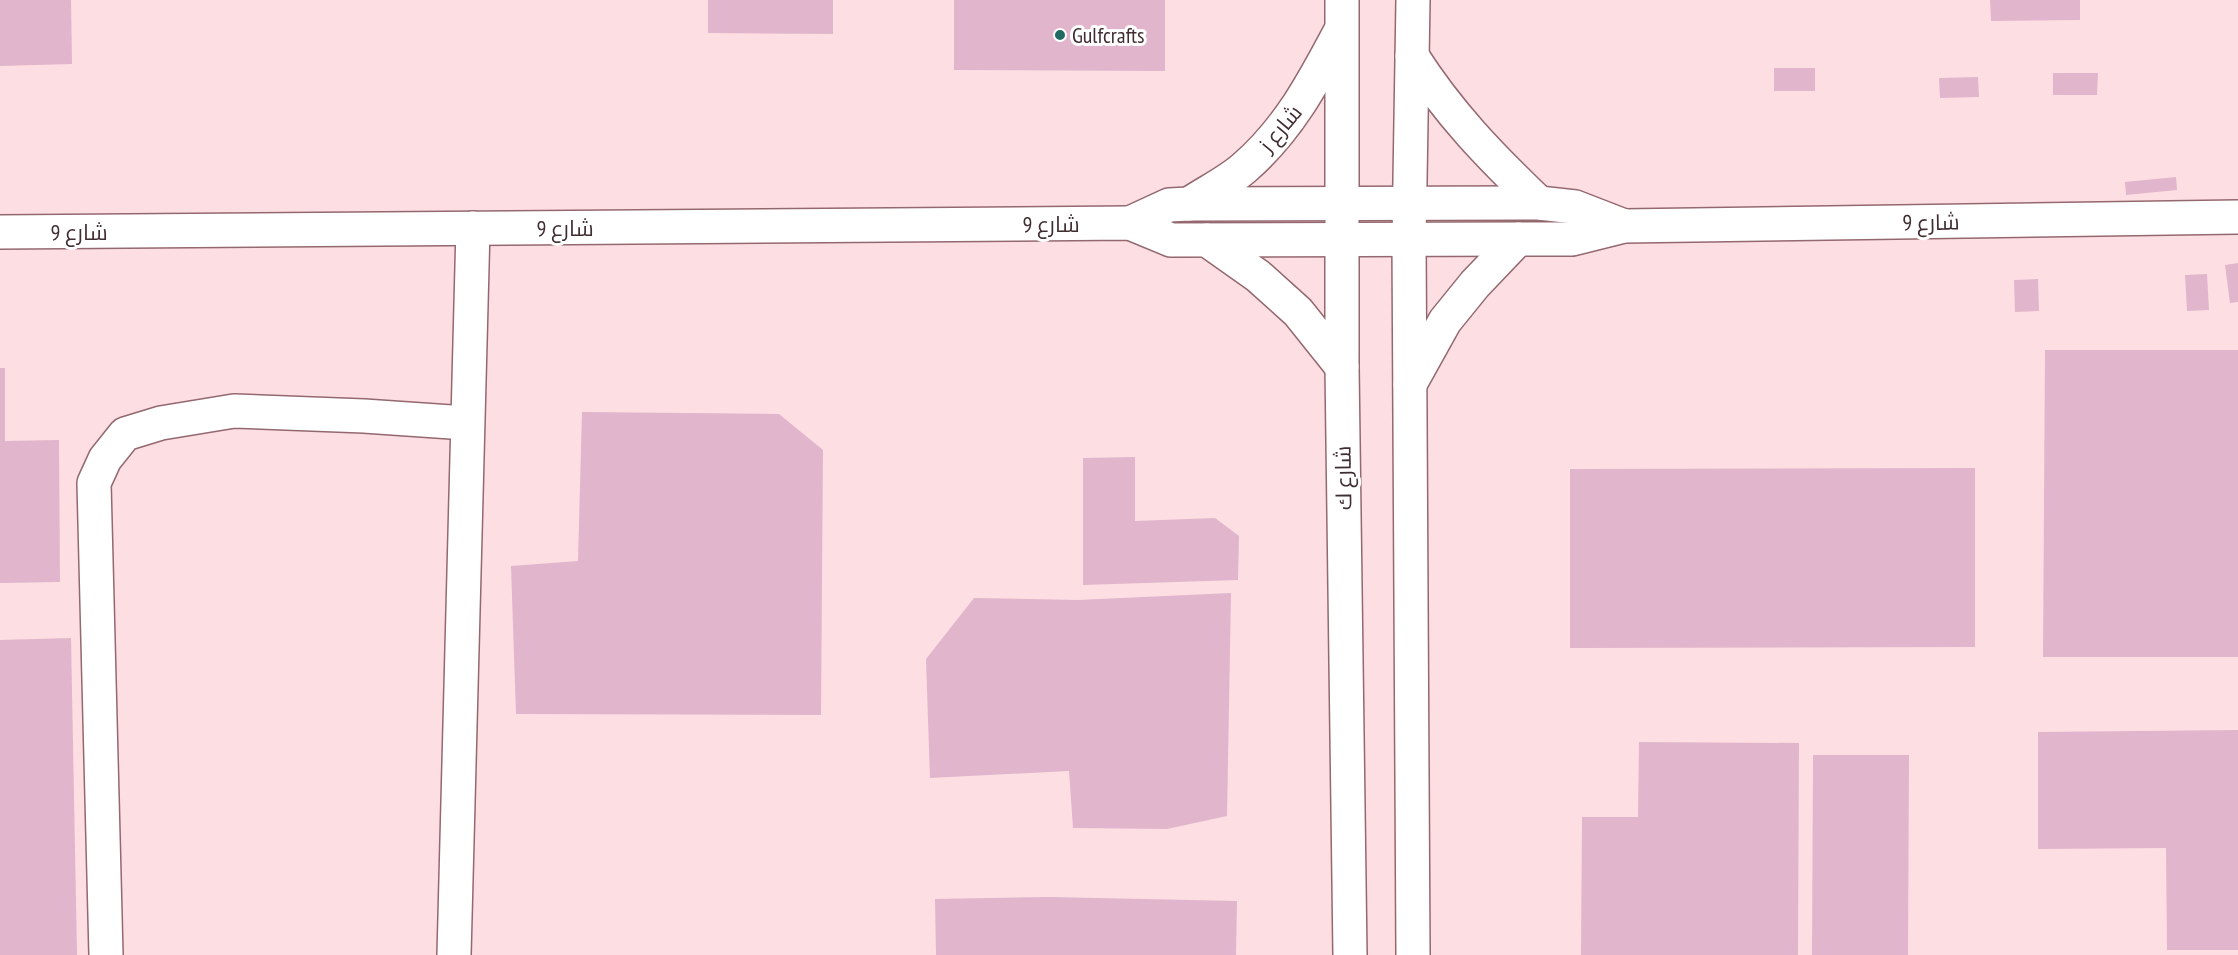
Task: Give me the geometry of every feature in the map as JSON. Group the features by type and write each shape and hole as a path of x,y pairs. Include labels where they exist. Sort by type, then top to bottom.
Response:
{"street":[{"path":"1413,0 1408,240 1413,955"},
{"name":"شارع ك","path":"1342,14 1342,367 1350,955"},
{"name":"شارع ز","path":"1189,204 1242,170 1273,141 1306,96 1342,14"},
{"path":"1412,56 1431,85 1475,141 1539,203"},
{"name":"شارع 9","path":"1130,223 1169,205 1189,204 1539,203 1575,207 1624,226"},
{"name":"شارع 9","path":"0,232 1130,223 1171,240 1572,239 1624,226 2238,217"},
{"path":"454,955 466,423 473,228"},
{"path":"1409,386 1445,321 1474,284 1518,239"},
{"path":"1207,240 1258,276 1298,312 1342,367"},
{"path":"106,955 94,483 105,459 125,434 161,423 234,411 466,423"}],"building":[{"path":"0,0 71,0 72,64 0,66"},
{"path":"708,0 833,0 833,34 708,33"},
{"name":"Gulfcrafts","path":"954,0 1165,0 1165,71 954,70"},
{"path":"1990,0 2080,0 2080,20 1991,21"},
{"path":"1774,68 1815,68 1815,91 1774,91"},
{"path":"2053,73 2098,73 2097,95 2053,95"},
{"path":"1978,77 1979,97 1940,98 1939,78"},
{"path":"2176,177 2177,190 2126,195 2125,182"},
{"path":"2238,263 2238,302 2230,303 2225,265"},
{"path":"2207,274 2209,310 2187,311 2185,275"},
{"path":"2038,279 2039,311 2015,312 2014,280"},
{"path":"2045,350 2238,350 2238,657 2043,657"},
{"path":"0,368 5,368 5,441 59,440 60,582 0,583"},
{"path":"582,412 779,414 823,450 821,715 516,714 511,566 578,561"},
{"path":"1135,457 1135,521 1215,518 1239,536 1238,580 1083,585 1083,458"},
{"path":"1975,468 1975,647 1570,648 1570,469"},
{"path":"1231,593 1227,816 1167,829 1073,828 1069,771 930,778 926,659 974,598 1078,600"},
{"path":"71,638 77,955 0,955 0,640"},
{"path":"2238,730 2238,950 2167,950 2166,848 2038,849 2038,732"},
{"path":"1639,742 1799,743 1798,955 1581,955 1582,817 1638,817"},
{"path":"1813,755 1909,755 1908,955 1812,955"},
{"path":"1050,897 1237,901 1236,955 936,955 935,899"}],"place":[{"name":"Gulfcrafts","path":"1060,35"}]}
